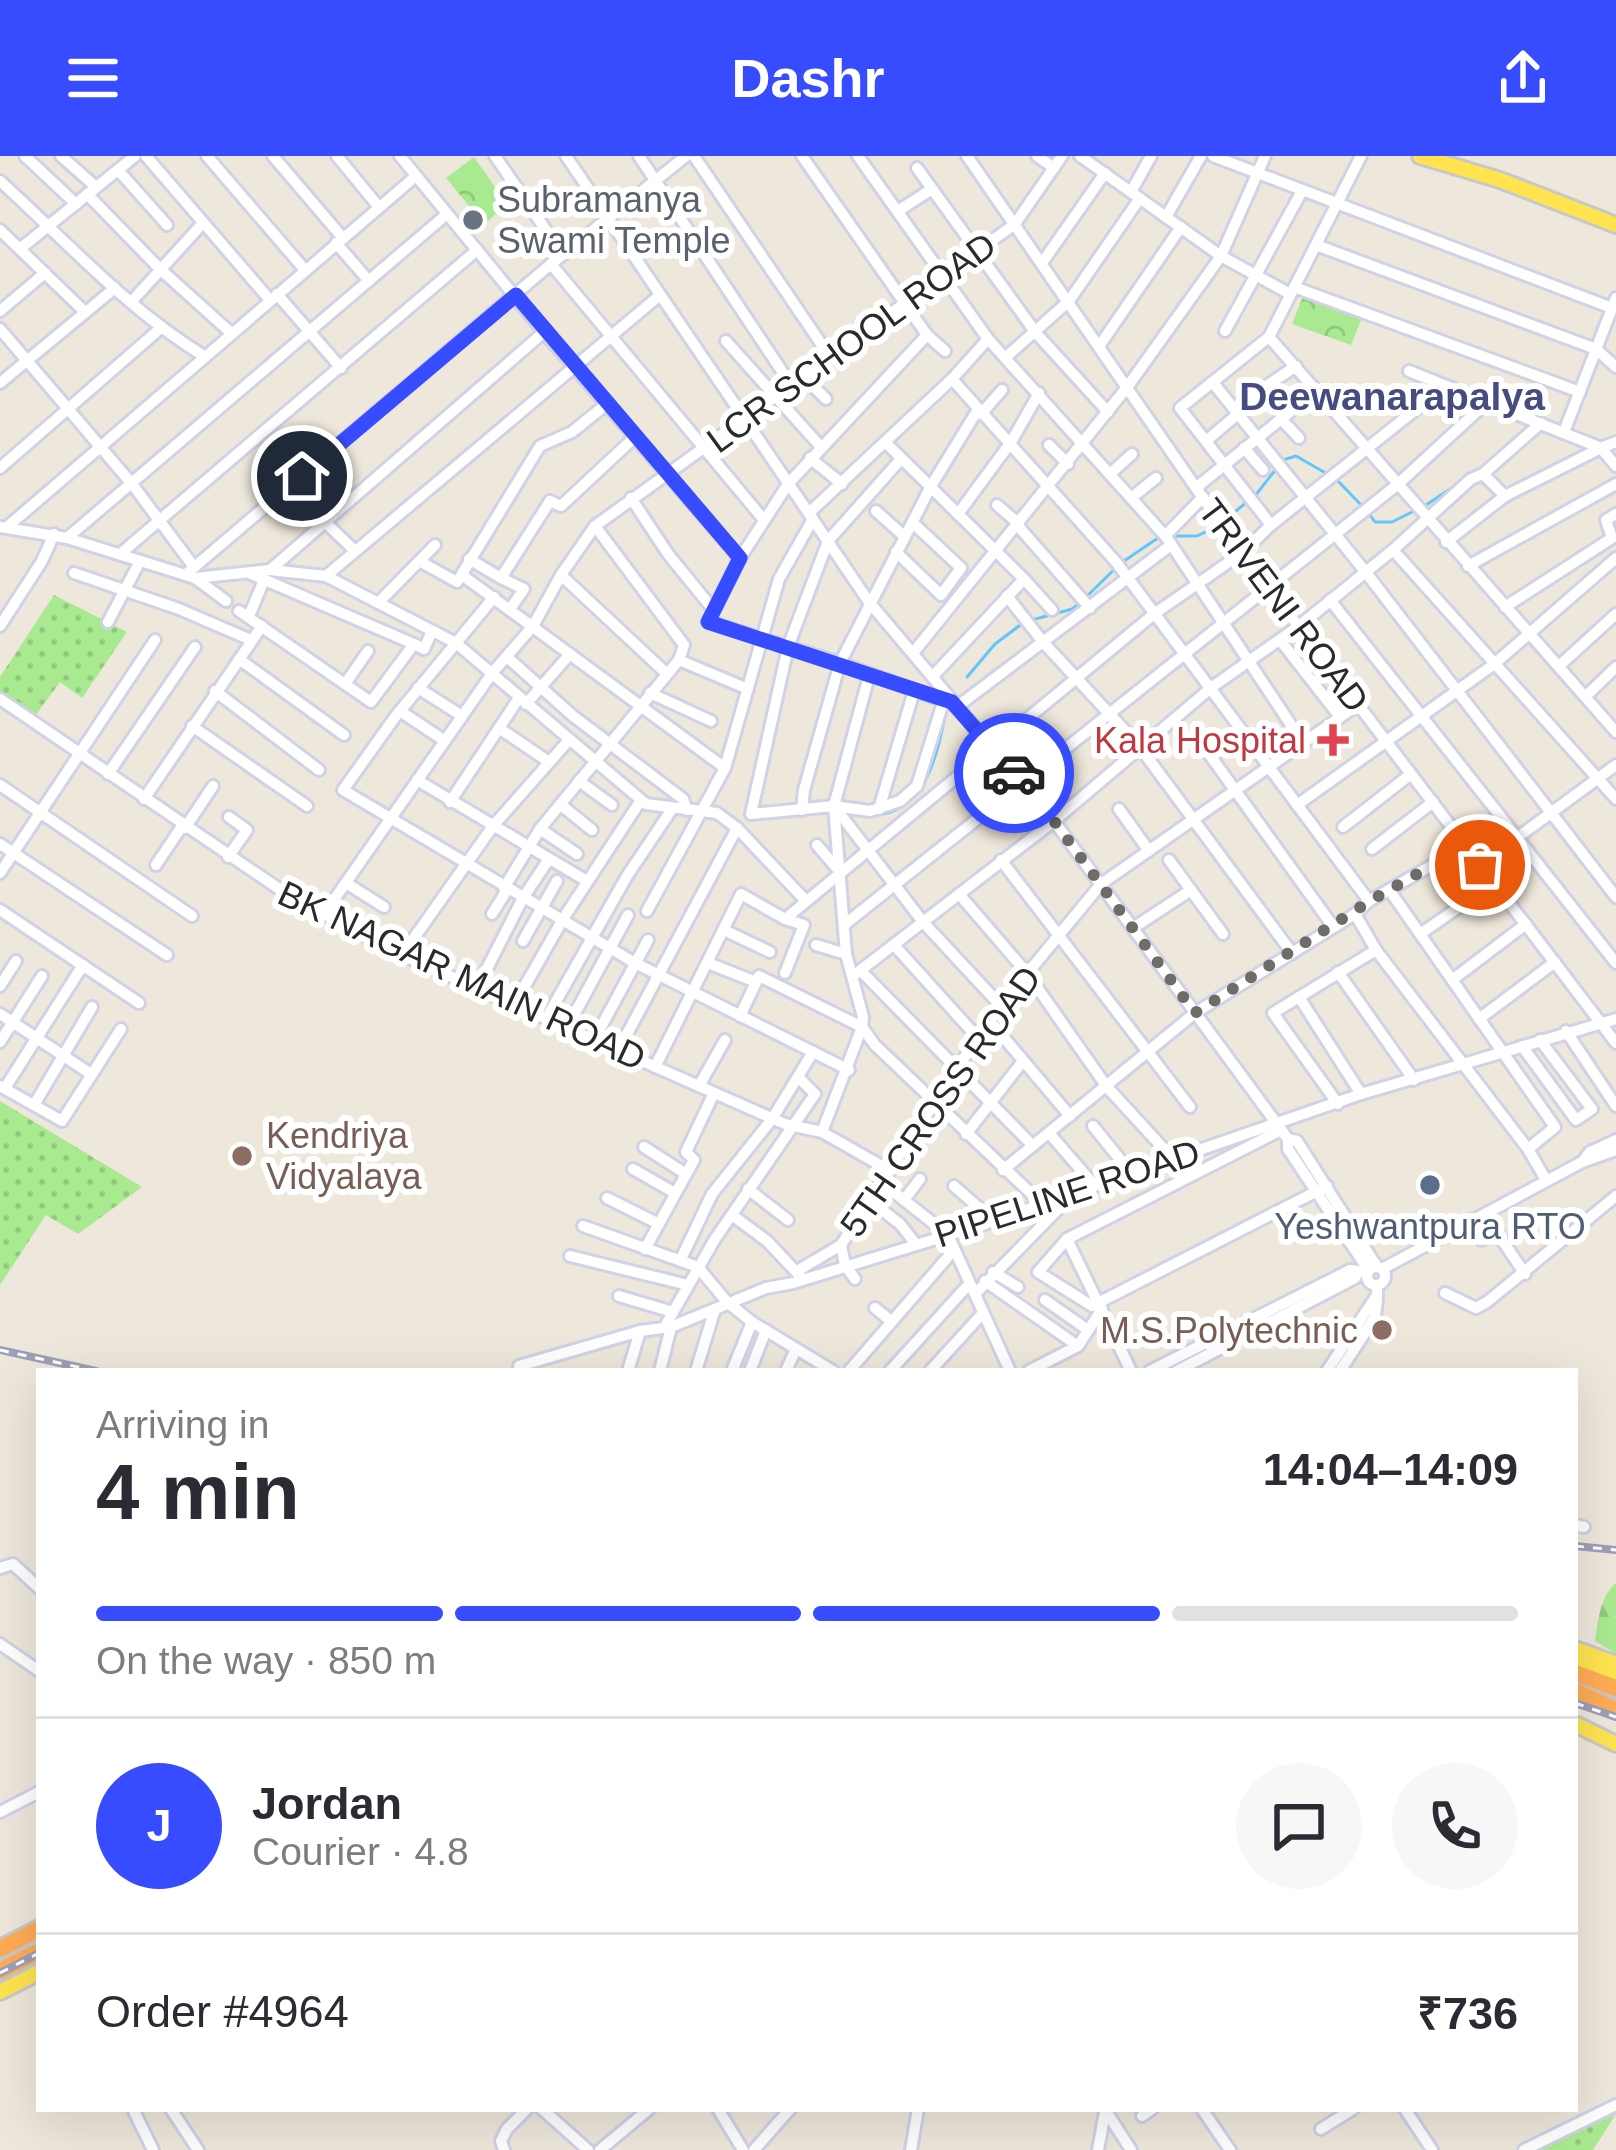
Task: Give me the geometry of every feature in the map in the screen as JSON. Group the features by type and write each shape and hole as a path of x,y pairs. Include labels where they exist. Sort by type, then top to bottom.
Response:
{"highway":[{"path":"1578,1674 1616,1688"},
{"path":"1578,1692 1616,1710"},
{"path":"1578,1704 1616,1721"},
{"path":"0,1949 36,1931"},
{"path":"0,1971 36,1953"}],"main road":[{"path":"1420,156 1500,180 1616,225"},
{"path":"1578,1650 1616,1664"},
{"path":"1578,1663 1616,1678"},
{"path":"1578,1725 1616,1744"},
{"path":"0,1991 36,1973"}],"street":[{"path":"25,156 76,204"},
{"path":"61,156 160,269 230,332"},
{"path":"146,156 341,368"},
{"path":"208,156 305,270"},
{"path":"273,156 369,281"},
{"path":"337,156 379,206"},
{"path":"400,156 544,332 740,558"},
{"path":"495,156 563,255"},
{"path":"566,156 869,602 1054,821 1282,1131 1288,1149 1322,1189 1356,1257 1371,1270"},
{"path":"639,156 791,385"},
{"path":"191,573 551,264 690,156 830,356"},
{"path":"802,156 927,335 945,351"},
{"path":"858,156 988,339 1168,540 1303,743"},
{"name":"TRIVENI ROAD","path":"967,156 1242,553 1616,1042"},
{"path":"1037,156 1054,168"},
{"name":"LCR SCHOOL ROAD","path":"324,914 493,672 533,626 595,526 1015,224 1062,156"},
{"path":"1080,156 1221,256 1256,275 1580,392"},
{"path":"1006,357 1069,301 1136,195 1151,156"},
{"path":"1166,217 1201,156"},
{"path":"1213,156 1614,303 1564,432"},
{"path":"913,653 1068,464 1221,256 1265,156"},
{"path":"1271,525 1180,408 1269,338 1361,156"},
{"path":"21,248 123,161 167,225"},
{"path":"917,168 1036,333 1108,412"},
{"path":"1042,262 1105,173"},
{"path":"3,528 416,176"},
{"path":"0,181 116,288 204,356"},
{"path":"898,211 932,189"},
{"path":"1225,331 1303,191"},
{"path":"67,538 447,214"},
{"path":"132,301 203,223"},
{"path":"1100,345 1181,227"},
{"path":"0,230 85,312"},
{"path":"1316,245 1597,349 1616,367"},
{"path":"120,554 477,250"},
{"path":"551,264 764,520"},
{"path":"0,310 45,273"},
{"path":"0,383 116,288"},
{"path":"326,575 660,295"},
{"path":"0,468 162,327"},
{"path":"0,329 162,521 191,573 226,601"},
{"path":"432,631 370,702 244,614 267,575 544,332"},
{"path":"927,335 788,484 740,558 708,622 949,700"},
{"path":"1269,338 1616,732"},
{"path":"647,911 725,768 779,579 811,516 988,339"},
{"path":"726,341 820,446"},
{"path":"1206,441 1237,410 1295,366"},
{"path":"1409,371 1601,448 1616,466"},
{"path":"803,376 826,399"},
{"path":"952,379 1121,569 1370,901"},
{"path":"1214,384 1616,897"},
{"path":"785,919 1154,614 1242,553 1444,387"},
{"path":"802,810 840,663 869,602 932,486 979,412 1002,390"},
{"path":"3,528 53,534 191,573 326,575 456,643 641,800 703,814 834,806 879,809 909,796 917,786 949,700 1043,642 1121,569 1168,540 1224,464 1317,390"},
{"path":"958,514 1011,442 1039,393"},
{"path":"421,562 455,582 540,446 572,432 608,403"},
{"path":"844,925 1396,485 1486,403"},
{"path":"1281,419 1299,438"},
{"path":"857,974 1054,821 1212,687 1394,550 1420,512 1483,474 1541,423"},
{"path":"501,578 550,500 561,506 637,436"},
{"path":"1446,542 1505,496 1616,442"},
{"path":"886,443 998,550 1052,610"},
{"path":"1049,445 1068,464"},
{"path":"1244,448 1263,470"},
{"path":"1110,474 1132,454"},
{"path":"810,458 842,484"},
{"path":"751,814 788,647 828,542 902,459"},
{"path":"1483,474 1505,496"},
{"path":"1131,498 1156,478"},
{"path":"1468,566 1616,484"},
{"path":"632,499 712,608"},
{"path":"998,505 1085,603"},
{"path":"876,511 905,536"},
{"path":"1505,607 1612,538 1606,520 1616,514"},
{"path":"326,522 355,551"},
{"path":"913,523 975,578"},
{"path":"492,914 540,829 679,660 683,645 595,526"},
{"path":"0,626 42,562 53,534"},
{"path":"378,603 435,545"},
{"path":"1394,550 1616,799"},
{"path":"896,552 952,606"},
{"path":"1298,806 1493,665 1616,558"},
{"path":"469,559 545,604"},
{"path":"108,622 140,560"},
{"path":"941,596 962,568"},
{"path":"74,573 251,640"},
{"path":"267,575 419,646 440,662"},
{"path":"462,575 725,768"},
{"path":"561,575 666,673"},
{"path":"932,676 1024,579"},
{"path":"510,609 524,589"},
{"path":"1007,596 1139,746 1292,953"},
{"path":"494,597 400,711 343,790 344,796 391,818 635,963 849,1070"},
{"path":"1330,600 1616,963"},
{"path":"1559,665 1616,614"},
{"path":"144,800 262,626"},
{"path":"0,873 155,640"},
{"path":"1280,640 1340,717"},
{"path":"108,775 195,647"},
{"path":"345,684 368,651"},
{"path":"450,802 499,728 570,654"},
{"path":"507,657 683,800 687,810"},
{"path":"238,659 344,735"},
{"path":"679,660 748,689"},
{"path":"1586,696 1615,669"},
{"path":"869,676 834,806 847,954 857,974 1034,1146"},
{"path":"418,688 462,716"},
{"path":"215,691 320,770"},
{"path":"879,809 914,691"},
{"path":"650,692 711,721"},
{"name":"BK NAGAR MAIN ROAD","path":"0,699 228,857 324,914 402,956 772,1119 822,1132 883,1175 904,1200 948,1235"},
{"name":"5TH CROSS ROAD","path":"800,1276 841,1245 989,1020 1101,884 1359,704"},
{"path":"400,711 445,741"},
{"path":"192,726 307,806"},
{"path":"499,728 549,762"},
{"path":"402,956 493,826 568,740"},
{"path":"1199,740 1332,925"},
{"path":"1480,865 1616,765"},
{"path":"1343,827 1411,774"},
{"path":"417,780 587,881"},
{"path":"579,781 612,805"},
{"path":"0,785 192,916"},
{"path":"156,865 213,786"},
{"path":"514,1005 563,919 641,800"},
{"path":"1372,849 1433,802"},
{"path":"561,806 592,830"},
{"path":"834,806 923,922 1000,1005"},
{"path":"546,1019 672,808"},
{"path":"1119,808 1149,850"},
{"path":"717,813 806,901"},
{"path":"228,857 248,830 230,818"},
{"path":"618,1051 737,828"},
{"path":"540,829 577,854"},
{"path":"0,844 166,956"},
{"path":"817,845 841,871"},
{"path":"1003,1170 1195,1013 1466,846"},
{"path":"477,988 523,898 549,859"},
{"path":"1001,860 1190,1107"},
{"path":"1169,860 1223,934"},
{"path":"523,941 557,881"},
{"path":"346,883 384,907"},
{"path":"1420,934 1494,883"},
{"path":"1132,928 1191,890"},
{"path":"1390,891 1556,1126 1528,1149"},
{"path":"655,1067 741,894 804,925 784,973"},
{"path":"959,895 1027,973 1107,1087 1174,1160"},
{"path":"0,910 139,1003"},
{"path":"1354,914 1546,1180"},
{"path":"567,1028 628,915"},
{"path":"1452,980 1526,924"},
{"path":"724,930 770,952"},
{"path":"594,1040 648,940"},
{"path":"816,945 847,954"},
{"path":"894,945 977,1037"},
{"path":"1338,1103 1273,1013 1376,950"},
{"path":"0,986 16,961"},
{"path":"1478,1019 1555,962"},
{"path":"708,963 756,982"},
{"path":"83,965 3,1087 62,1120 121,1029"},
{"path":"1338,972 1414,1080"},
{"path":"822,1132 862,1027 857,974"},
{"path":"0,1042 42,976"},
{"path":"740,1016 759,976 862,1027 874,1045 1041,1204"},
{"path":"1299,997 1361,1094"},
{"path":"34,1105 92,1007"},
{"path":"0,1015 92,1074"},
{"name":"PIPELINE ROAD","path":"519,1366 640,1331 668,1328 800,1276 1282,1131 1361,1094 1616,1019"},
{"path":"989,1020 1070,1116"},
{"path":"1565,1031 1616,1106"},
{"path":"700,1087 725,1040"},
{"path":"1522,1046 1576,1120 1592,1108 1540,1040"},
{"path":"680,1261 712,1194 772,1119 813,1052"},
{"path":"966,1134 1024,1060"},
{"path":"661,1368 673,1312 698,1267 815,1094 798,1078"},
{"path":"645,1250 694,1160 686,1152 714,1093"},
{"path":"1093,1126 1131,1173"},
{"path":"1282,1131 1066,1239 1038,1272 1092,1306 1101,1305 1322,1189"},
{"path":"1049,1133 1094,1185"},
{"path":"1582,1162 1590,1152 1616,1140"},
{"path":"644,1147 686,1174"},
{"path":"1170,1368 1582,1162 1616,1150"},
{"path":"632,1169 675,1193"},
{"path":"904,1200 920,1179"},
{"path":"954,1186 994,1220"},
{"path":"748,1189 788,1220"},
{"path":"893,1368 1074,1193"},
{"path":"1445,1293 1476,1308 1525,1274 1616,1196"},
{"path":"607,1198 658,1224"},
{"path":"868,1198 900,1223 915,1244"},
{"path":"731,1215 767,1241 800,1276"},
{"path":"1470,1220 1480,1240 1498,1234 1525,1274"},
{"path":"583,1226 698,1267 721,1306 827,1368"},
{"path":"948,1235 1009,1368"},
{"path":"1066,1239 1130,1368"},
{"path":"841,1245 845,1265 855,1279"},
{"path":"852,1368 953,1251"},
{"path":"570,1256 688,1285"},
{"path":"1156,1368 1350,1270 1371,1270"},
{"path":"1336,1368 1377,1290 1370,1281 1371,1270"},
{"path":"1183,1368 1371,1270"},
{"path":"989,1277 1018,1287"},
{"path":"989,1277 1078,1346"},
{"path":"619,1296 673,1312"},
{"path":"1045,1300 1088,1330"},
{"path":"1036,1368 1078,1346 1101,1305"},
{"path":"697,1368 721,1306"},
{"path":"874,1308 891,1321"},
{"path":"933,1368 982,1314"},
{"path":"733,1368 752,1322"},
{"path":"751,1368 766,1330"},
{"path":"629,1368 640,1331"},
{"path":"787,1368 795,1351"},
{"path":"0,1568 14,1564 36,1585"},
{"path":"0,1644 36,1669"},
{"path":"0,1812 36,1794"},
{"path":"1524,2150 1616,2105"},
{"path":"134,2112 153,2150"},
{"path":"173,2112 198,2150"},
{"path":"504,2150 501,2141 507,2129 524,2112"},
{"path":"545,2112 587,2150"},
{"path":"600,2150 645,2112"},
{"path":"720,2112 741,2144 724,2150"},
{"path":"754,2150 787,2112"},
{"path":"911,2150 917,2112"},
{"path":"1098,2150 1106,2112"},
{"path":"1107,2112 1131,2150"},
{"path":"1204,2112 1230,2150"},
{"path":"1321,2129 1347,2112"},
{"path":"1408,2112 1432,2150"}],"green space":[{"path":"474,157 507,204 484,224 446,178"},
{"path":"1303,296 1362,318 1351,345 1292,324"},
{"path":"54,595 127,632 82,698 60,682 35,716 0,693 0,677"},
{"path":"0,1101 142,1187 78,1234 46,1215 0,1285"},
{"path":"1616,1583 1616,1654 1595,1641 1603,1602"},
{"path":"1616,2114 1593,2150 1531,2150"}],"waterway":[{"path":"1255,496 1283,460 1296,456 1329,475"},
{"path":"1423,507 1465,479"},
{"path":"1337,480 1364,508"},
{"path":"1226,519 1247,502"},
{"path":"1370,515 1375,522 1392,522 1414,511"},
{"path":"1172,536 1197,536 1214,528"},
{"path":"1086,597 1121,563 1158,538"},
{"path":"1032,620 1079,604"},
{"path":"967,677 995,644 1023,623"},
{"path":"872,815 905,805 917,793 933,763 946,711"}],"railway":[{"path":"0,1350 82,1368"},
{"path":"1578,1546 1616,1550"},
{"path":"1578,1704 1616,1717"},
{"path":"0,1973 36,1955"}],"way so far":[{"path":"1014,773 1195,1013 1466,846 1480,865"}],"place":[{"name":"Subramanya Swami Temple","path":"473,220"},
{"name":"Kala Hospital","path":"1333,740"},
{"name":"Kendriya Vidyalaya","path":"242,1156"},
{"name":"Yeshwantpura RTO","path":"1430,1185"},
{"name":"M.S.Polytechnic","path":"1382,1330"}],"district":[{"name":"Deewanarapalya","path":"1392,396"}],"route":[{"path":"302,476 516,295 740,558 708,622 952,702 1014,773"}]}
